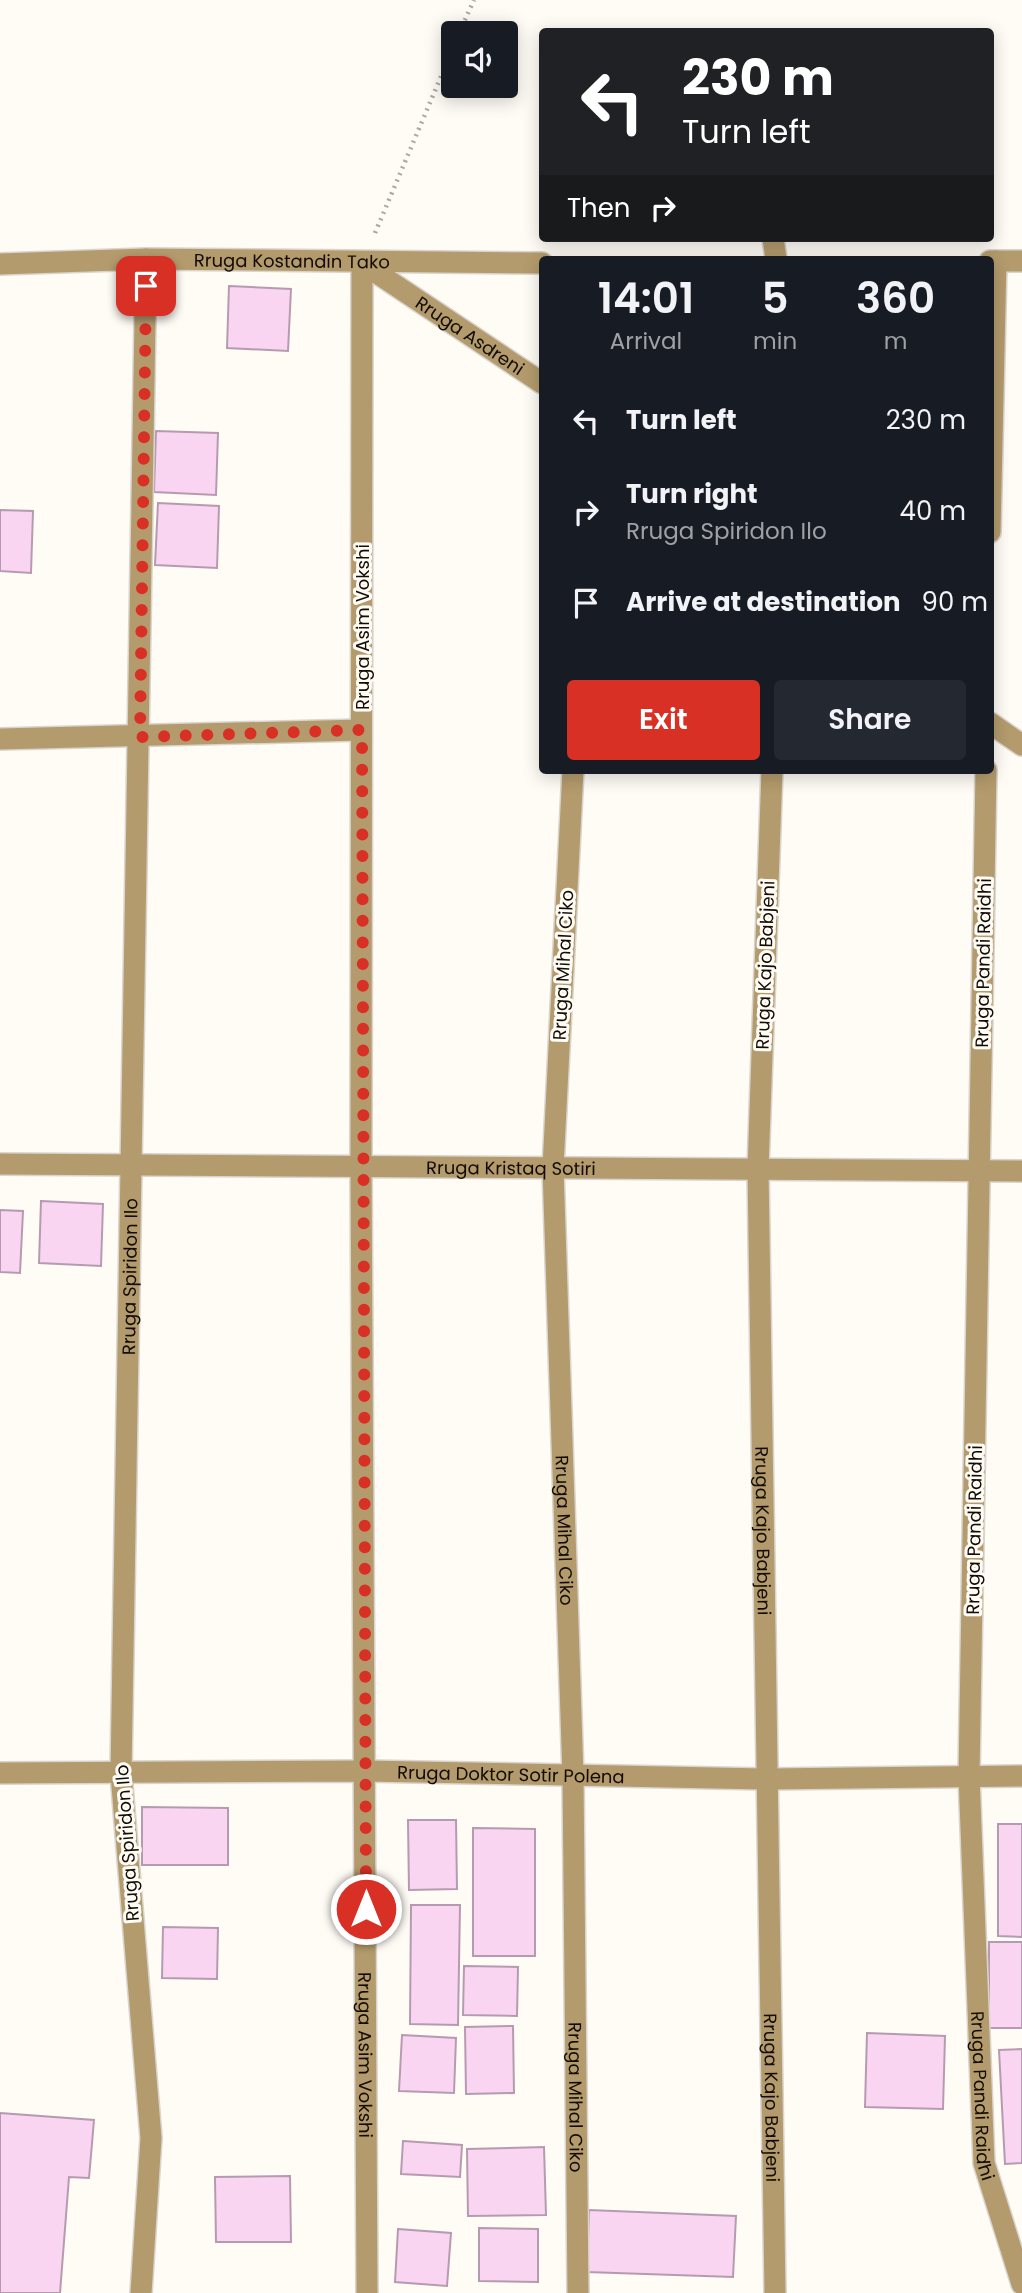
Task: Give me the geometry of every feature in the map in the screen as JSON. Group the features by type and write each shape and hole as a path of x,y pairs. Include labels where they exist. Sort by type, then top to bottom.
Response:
{"street":[{"name":"Rruga Kostandin Tako","path":"0,264 146,259 539,263"},
{"name":"Rruga Spiridon Ilo","path":"141,2293 151,2138 121,1774 146,259"},
{"path":"994,261 1022,261"},
{"name":"Rruga Asdreni","path":"362,263 539,381"},
{"name":"Rruga Asim Vokshi","path":"362,263 361,1165 367,2293"},
{"path":"994,726 1022,745"},
{"path":"0,739 362,730"},
{"name":"Rruga Mihal Ciko","path":"573,774 553,1168 573,1776 578,2293"},
{"name":"Rruga Kajo Babjeni","path":"772,774 758,1169 775,2293"},
{"name":"Rruga Pandi Raidhi","path":"986,774 970,1776 984,2162 1022,2284"},
{"name":"Rruga Kristaq Sotiri","path":"0,1164 1022,1171"},
{"name":"Rruga Doktor Sotir Polena","path":"0,1773 366,1771 768,1779 1022,1776"}],"path":[{"path":"465,21 474,0"},
{"path":"362,263 441,76"}],"building":[{"path":"229,286 291,289 288,351 227,348"},
{"path":"156,431 218,433 216,495 154,492"},
{"path":"158,503 219,506 217,568 155,565"},
{"path":"0,510 33,511 31,573 0,571"},
{"path":"41,1201 103,1204 101,1266 39,1263"},
{"path":"0,1210 23,1211 20,1273 0,1272"},
{"path":"142,1807 228,1808 228,1865 142,1865"},
{"path":"408,1820 456,1820 457,1889 409,1890"},
{"path":"998,1824 1022,1824 1022,1937 998,1936"},
{"path":"473,1828 535,1829 535,1956 473,1956"},
{"path":"411,1905 460,1905 458,2025 410,2024"},
{"path":"163,1927 218,1928 217,1979 162,1978"},
{"path":"989,1942 1022,1942 1022,2028 989,2028"},
{"path":"464,1966 518,1967 517,2016 463,2015"},
{"path":"513,2026 514,2093 466,2094 465,2027"},
{"path":"867,2033 945,2036 943,2109 865,2107"},
{"path":"402,2035 456,2038 454,2093 399,2091"},
{"path":"1022,2049 1022,2163 1005,2164 999,2050"},
{"path":"0,2113 94,2120 89,2178 69,2177 60,2293 0,2293"},
{"path":"403,2141 462,2145 460,2177 401,2174"},
{"path":"544,2147 546,2215 468,2216 467,2149"},
{"path":"290,2176 291,2242 216,2242 215,2177"},
{"path":"589,2210 736,2216 733,2277 587,2272"},
{"path":"479,2228 538,2229 538,2282 479,2281"},
{"path":"398,2229 451,2233 447,2286 395,2282"}],"route":[{"path":"146,286 140,737 362,730 361,1165 366,1909"}]}
